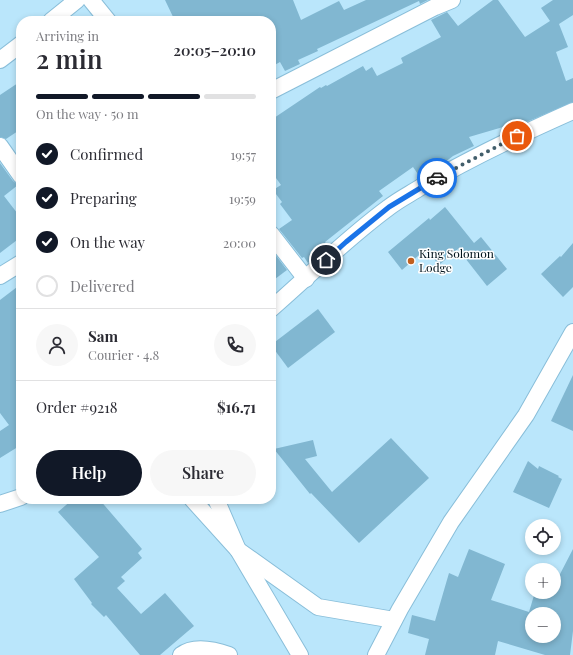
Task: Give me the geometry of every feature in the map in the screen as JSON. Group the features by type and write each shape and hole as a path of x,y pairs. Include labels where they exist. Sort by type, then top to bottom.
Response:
{"street":[{"path":"58,16 77,0"},
{"path":"91,0 104,16"},
{"path":"276,88 435,7 452,0"},
{"path":"0,60 16,48"},
{"path":"276,305 346,242 389,207 440,176 517,136 573,112"},
{"path":"0,146 16,169"},
{"path":"276,240 306,279"},
{"path":"0,276 16,266"},
{"path":"376,655 394,620 452,522 526,415 573,332"},
{"path":"0,504 16,499"},
{"path":"197,504 238,550 318,607 394,620"},
{"path":"218,504 238,550 300,655"},
{"path":"181,655 186,651 206,649 229,655"}],"building":[{"path":"165,0 293,0 301,20 339,1 344,10 366,0 428,0 420,4 419,1 317,49 318,51 298,60 300,64 285,71 280,62 276,64 276,16 173,16"},
{"path":"493,0 498,0 525,37 550,21 541,8 553,0 573,0 573,15 559,24 568,47 556,52 566,81 573,78 573,102 515,127 504,130 503,127 469,137 474,146 453,156 420,177 413,167 379,191 383,196 325,242 327,245 308,263 304,257 302,258 279,229 292,220 280,204 282,202 276,194 276,188 281,185 276,178 276,117 320,87 327,86 363,66 366,71 372,67 377,76 403,63 401,58 441,37 431,20 447,12 458,26"},
{"path":"16,84 16,132 6,139 0,137 0,95"},
{"path":"0,163 16,183 16,187 4,196 16,212 16,241 0,253"},
{"path":"445,207 474,243 481,237 507,269 487,286 458,249 439,265 426,249 402,270 388,252 429,218 430,220"},
{"path":"573,243 573,287 563,297 541,274 560,256 561,257"},
{"path":"276,256 287,270 276,278"},
{"path":"16,288 16,448 0,458 0,431 9,425 0,413 0,300"},
{"path":"318,309 335,332 288,368 276,352 276,341"},
{"path":"573,375 573,431 551,421"},
{"path":"391,438 429,478 359,543 311,493 310,494 276,452 276,449 313,440 317,456 305,459 332,492"},
{"path":"528,461 538,469 539,466 562,479 549,508 513,492"},
{"path":"67,504 103,504 142,549 138,553 142,558 121,577 125,581 117,588 141,614 165,593 194,626 160,655 140,655 106,615 104,617 91,604 92,603 74,579 99,557 58,512"},
{"path":"469,549 505,564 491,600 525,611 525,643 561,643 561,607 530,607 533,599 561,599 561,572 573,549 573,631 570,655 545,655 498,641 495,655 425,655 429,639 408,633 412,615 435,621 449,573 458,577"}],"way so far":[{"path":"437,178 517,136"}],"place":[{"name":"King Solomon Lodge","path":"411,261"}],"route":[{"path":"326,260 389,207 437,178"}]}
